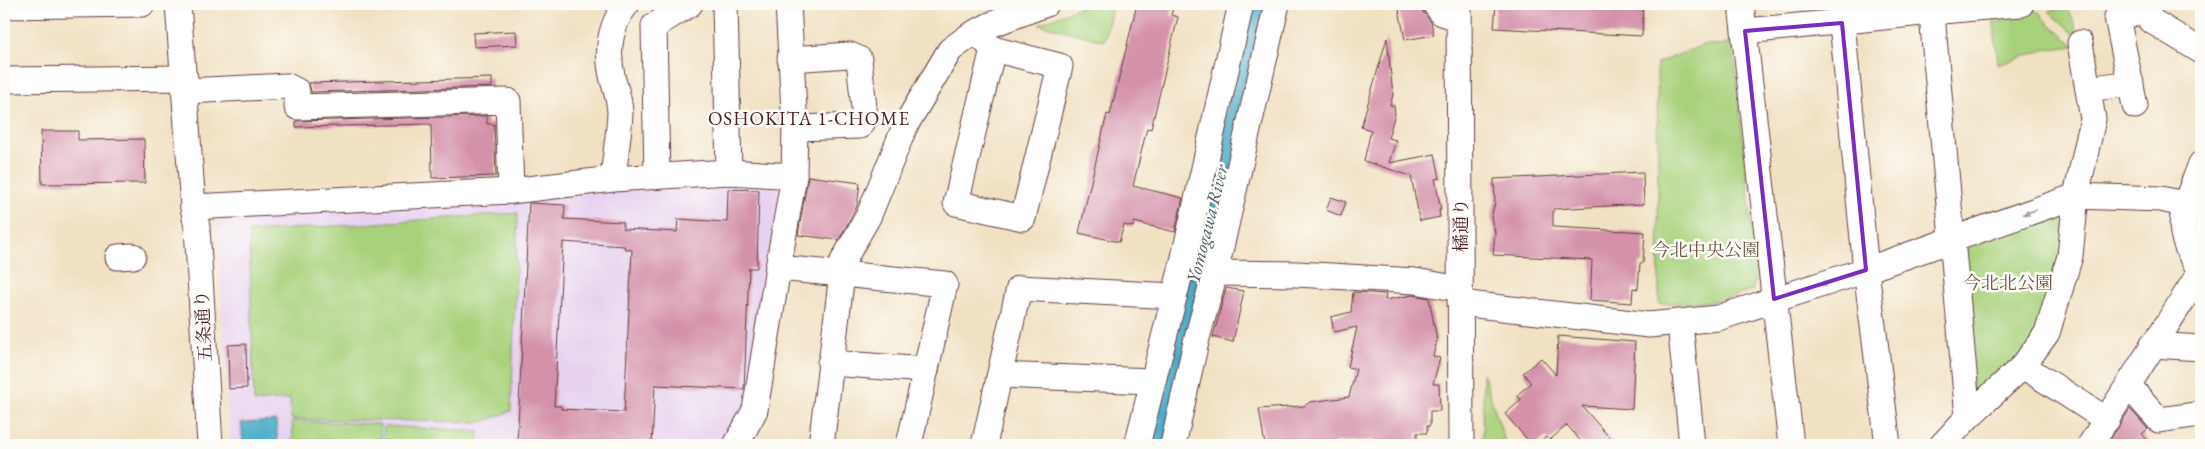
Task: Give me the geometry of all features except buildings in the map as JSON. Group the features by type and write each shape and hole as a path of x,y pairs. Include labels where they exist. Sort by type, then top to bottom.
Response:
{"street":[{"path":"4,6 142,4"},
{"name":"五条通り","path":"178,4 193,207 197,227 210,445"},
{"path":"613,178 620,113 611,68 610,36 619,14 627,4"},
{"path":"657,176 654,26 690,4"},
{"path":"726,4 729,172"},
{"path":"736,445 755,410 794,176 796,128 790,59 788,4"},
{"path":"821,445 843,261 869,214 905,126 950,50 985,41 1046,4"},
{"path":"1173,445 1196,342 1199,270 1241,4"},
{"path":"1137,445 1174,296 1199,270 1277,4"},
{"path":"1435,4 1442,13 1459,11"},
{"path":"1741,4 1791,445"},
{"path":"1745,30 1842,23 1931,7 2020,4"},
{"path":"1931,7 1968,417"},
{"path":"2088,89 2133,95 2117,17 2147,7 2150,20 2201,51"},
{"name":"橘通り","path":"1459,11 1461,445"},
{"path":"1842,23 1866,270 1888,445"},
{"path":"985,41 1060,66 1023,218 956,203 985,41"},
{"path":"1942,445 1968,417 2023,366 2047,333 2070,256 2076,196 2093,119 2080,43"},
{"path":"790,59 850,55 859,58 865,118 860,126 796,128"},
{"path":"4,80 287,86 297,91 297,107 508,101 511,191"},
{"path":"2090,445 2129,386 2152,345 2201,271 2186,250 2181,223 2193,206 2201,164"},
{"path":"193,207 511,191 613,178 729,172 794,176"},
{"path":"1199,270 1415,281 1460,296 1649,325 1718,318 1866,270 2076,196 2161,199 2193,206"},
{"path":"778,268 945,284 909,445"},
{"path":"984,445 1019,288 1174,296"},
{"path":"1680,323 1692,445"},
{"path":"2152,345 2201,348"},
{"path":"830,363 926,370"},
{"path":"2023,366 2106,420"},
{"path":"1000,375 1153,381"},
{"path":"2129,386 2159,420 2201,414"}],"highlighted area":[{"path":"1842,23 1866,270 1774,299 1745,31"}],"shaded area":[{"path":"707,179 772,184 781,195 746,405 724,445 230,445 217,222 226,213"}],"green space":[{"path":"1087,4 1113,4 1104,41 1039,24"},
{"path":"2066,8 2075,23 2077,37 2049,11"},
{"path":"2034,10 2042,14 2043,18 2075,46 2044,50 1998,65 1993,14"},
{"name":"今北中央公園","path":"1733,44 1757,276 1752,291 1718,301 1659,304 1657,63 1703,45"},
{"name":"今北北公園","path":"2067,210 2071,215 2041,333 1987,395 1972,390 1959,259 1968,246"},
{"path":"518,213 511,411 483,422 291,419 290,399 254,402 249,232"},
{"path":"1483,373 1506,445 1483,445"},
{"path":"292,421 380,424 380,445 293,445"},
{"path":"384,426 479,431 478,445 382,445"}],"water":[{"name":"Yomogawa River","path":"1251,4 1270,4 1168,445 1147,445"},
{"path":"276,421 278,445 243,445 241,423"}],"district":[{"name":"OSHOKITA 1-CHOME","path":"809,118"}]}
